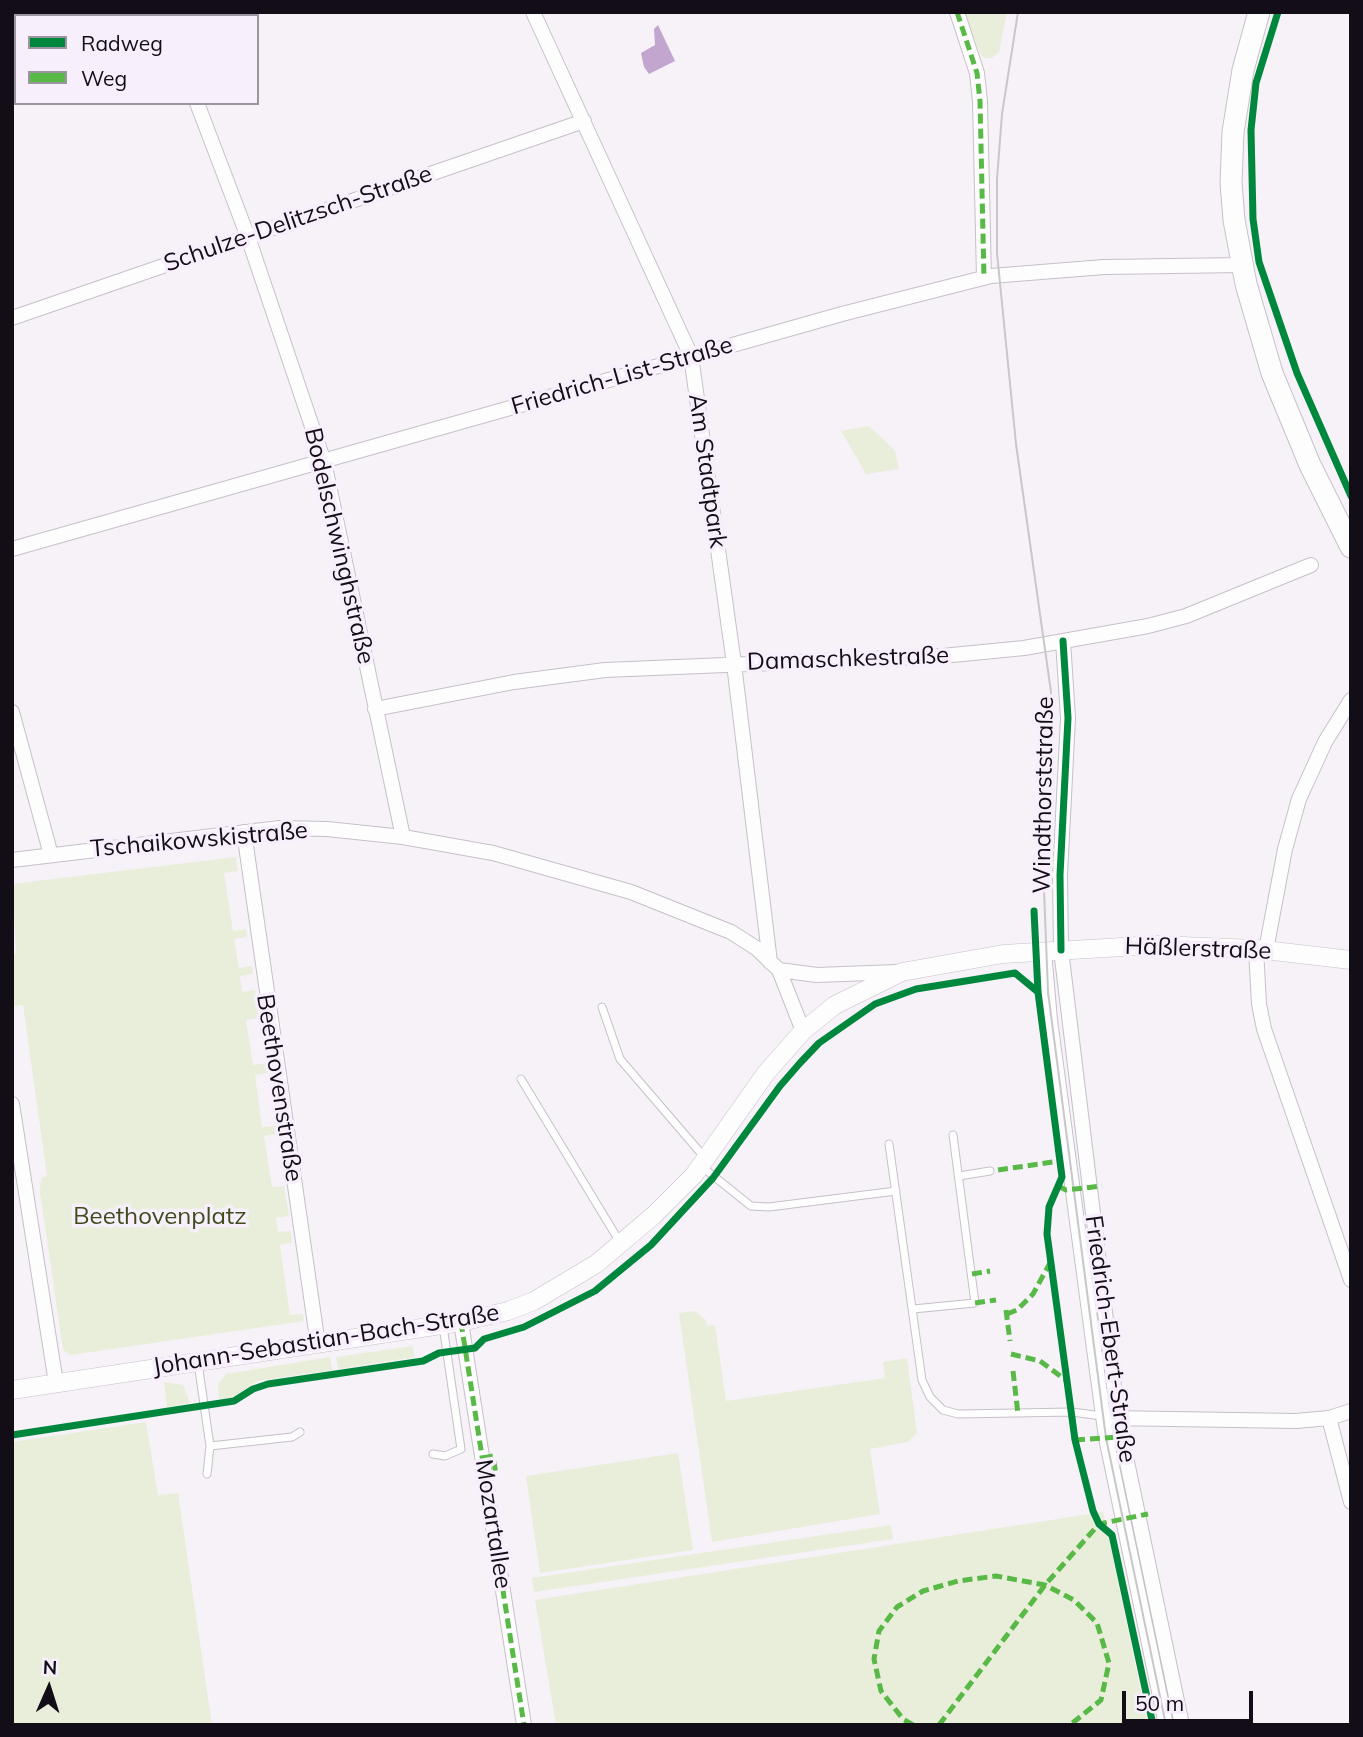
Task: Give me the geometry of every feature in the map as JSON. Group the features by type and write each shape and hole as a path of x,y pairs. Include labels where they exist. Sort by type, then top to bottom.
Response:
{"main road":[{"path":"1259,12 1247,50 1233,132 1232,205 1242,265 1272,373 1310,465 1351,547"}],"street":[{"name":"Am Stadtpark","path":"533,12 691,356 774,965"},
{"path":"958,15 976,73 980,101 984,278"},
{"name":"Bodelschwinghstraße","path":"198,105 248,237 324,462 403,837"},
{"name":"Schulze-Delitzsch-Straße","path":"12,318 584,121"},
{"name":"Friedrich-List-Straße","path":"12,549 691,356 984,278 1104,267 1242,265"},
{"name":"Damaschkestraße","path":"375,709 514,682 592,672 942,656 1063,641 1186,616 1311,565"},
{"name":"Windthorststraße","path":"1053,950 1060,875 1068,718 1063,641"},
{"path":"1351,700 1325,742 1299,799 1261,950 1259,1004 1264,1029 1351,1280"},
{"path":"12,712 51,855"},
{"name":"Tschaikowskistraße","path":"12,860 280,828 327,829 403,837 493,853 631,892 731,932 774,965 817,975 902,972 959,960 1053,950"},
{"name":"Beethovenstraße","path":"244,832 318,1345"},
{"name":"Häßlerstraße","path":"1053,950 1157,945 1261,950 1351,960"},
{"name":"Friedrich-Ebert-Straße","path":"1053,950 1050,1020 1103,1417 1115,1491 1166,1725"},
{"name":"Friedrich-Ebert-Straße","path":"1053,950 1118,1419 1182,1725"},
{"path":"774,965 803,1031"},
{"name":"Tschaikowskistraße","path":"803,1031 835,1005 902,972"},
{"name":"Johann-Sebastian-Bach-Straße","path":"12,1390 461,1322 508,1311 534,1301 561,1287 622,1244 703,1162 766,1073 803,1031"},
{"path":"12,1104 56,1383"},
{"name":"Mozartallee","path":"461,1322 524,1725"},
{"path":"1103,1417 1296,1421 1329,1418 1351,1411"},
{"path":"1329,1418 1351,1502"}],"lane":[{"path":"603,1007 620,1059 703,1162 751,1206 769,1207 896,1191"},
{"path":"521,1079 622,1244"},
{"path":"912,1309 975,1303 953,1135"},
{"path":"889,1144 922,1380 930,1397 943,1410 958,1414 1072,1412 1103,1417"},
{"path":"959,1176 990,1171"},
{"path":"433,1454 445,1456 461,1449 443,1325"},
{"path":"198,1362 210,1446 207,1474"},
{"path":"210,1446 292,1437 300,1432"}],"green space":[{"path":"964,12 1007,12 999,52 992,58 984,58 980,53"},
{"path":"869,426 895,451 899,469 866,474 841,431"},
{"name":"Beethovenplatz","path":"236,857 238,871 224,873 233,931 246,929 247,937 234,939 239,968 252,966 253,974 240,976 242,992 255,990 259,1018 246,1020 253,1065 266,1063 268,1073 255,1075 262,1127 275,1126 276,1134 264,1136 272,1187 284,1186 289,1216 276,1218 278,1232 291,1231 292,1243 280,1245 290,1315 303,1314 304,1321 71,1355 63,1350 40,1192 41,1178 47,1176 23,1005 14,1006 12,998 12,954 16,953 12,884"},
{"path":"695,1311 706,1320 707,1326 715,1325 726,1401 885,1378 883,1362 907,1358 917,1433 908,1442 870,1449 880,1514 712,1542 679,1313"},
{"path":"413,1346 414,1357 338,1369 336,1357"},
{"path":"330,1357 332,1370 257,1381 233,1397 219,1399 218,1384 226,1374"},
{"path":"164,1382 183,1385 190,1403 167,1407"},
{"path":"146,1422 158,1495 178,1493 212,1725 12,1725 12,1442"},
{"path":"678,1453 693,1550 540,1573 526,1476"},
{"path":"1103,1512 1148,1725 556,1725 535,1600"},
{"path":"891,1525 893,1539 534,1592 532,1578"}],"shaded area":[{"path":"658,25 675,61 649,74 644,67 641,53 655,45 654,29"}],"tram line":[{"path":"1018,12 1002,114 997,179 997,253 1016,444 1051,692 1044,890 1048,992 1106,1438 1166,1725"}],"marked path":[{"path":"957,12 977,73 980,101 984,278"},
{"path":"998,1170 1060,1161"},
{"path":"1058,1186 1066,1190 1102,1186"},
{"path":"1007,1314 1017,1310 1033,1294 1050,1263"},
{"path":"972,1274 990,1271"},
{"path":"975,1303 996,1300"},
{"path":"1006,1310 1010,1341"},
{"path":"461,1322 524,1725"},
{"path":"1011,1354 1040,1361 1067,1381"},
{"path":"1013,1371 1018,1414"},
{"path":"1075,1440 1134,1436"},
{"path":"483,1458 493,1456 496,1475 486,1476"},
{"path":"939,1725 1045,1585 1099,1524 1148,1514"},
{"path":"913,1725 903,1719 881,1691 874,1659 879,1631 897,1607 923,1591 958,1581 996,1576 1045,1585 1074,1600 1097,1623 1109,1663 1101,1700 1070,1725"}],"cycle path":[{"path":"1278,12 1256,83 1251,130 1253,219 1259,262 1297,373 1351,496"},
{"path":"1061,950 1060,875 1068,718 1063,641"},
{"path":"1034,911 1038,992 1062,1177 1049,1207 1047,1234 1075,1440 1093,1511 1099,1524 1112,1535 1153,1725"},
{"path":"12,1435 234,1401 253,1389 268,1384 423,1361 439,1353 475,1348 484,1339 524,1327 595,1291 651,1245 713,1178 800,1063 819,1043 875,1004 916,989 1015,973 1038,992"}]}
